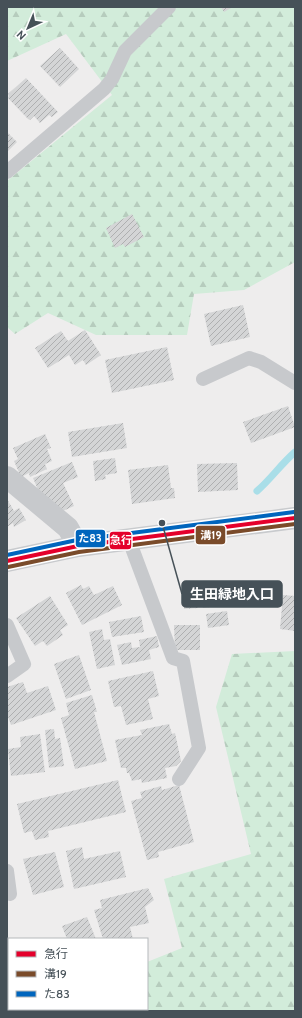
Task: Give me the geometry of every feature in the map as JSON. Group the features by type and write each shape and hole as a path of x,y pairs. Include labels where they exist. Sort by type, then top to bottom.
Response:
{"street":[{"path":"7,477 68,528 78,546"},
{"path":"7,561 78,546 295,518"}],"lane":[{"path":"7,172 104,89 112,80 125,51 169,7"},
{"path":"203,379 249,358 260,362 295,383"},
{"path":"129,540 173,658 183,661 199,748 179,779"},
{"path":"7,625 24,664 7,676"},
{"path":"7,871 10,894"}],"green space":[{"path":"7,7 295,7 295,262 244,290 194,294 187,335 96,335 48,313 15,334 7,327 7,181 112,95 66,34 7,61"},
{"path":"295,651 295,1011 22,1011 148,1010 148,962 182,948 164,879 251,854 216,707 232,654"}],"building":[{"path":"221,7 233,7 224,12"},
{"path":"60,48 79,69 60,87 40,66"},
{"path":"26,78 58,112 52,117 49,115 40,123 34,116 30,120 28,119 8,98 8,94"},
{"path":"7,132 17,142 7,152"},
{"path":"132,214 144,237 125,247 123,244 115,248 106,228"},
{"path":"243,305 250,337 211,346 204,314"},
{"path":"85,330 101,355 86,365 83,360 75,365 69,355 48,368 35,348 61,331 68,341"},
{"path":"167,347 174,380 112,393 105,360"},
{"path":"288,406 295,427 251,443 243,422"},
{"path":"123,423 127,448 72,457 68,432"},
{"path":"45,434 51,448 47,449 52,461 45,464 47,469 30,477 29,473 21,477 14,461 18,459 13,448"},
{"path":"115,458 117,473 105,475 106,479 95,481 93,461"},
{"path":"72,462 78,477 63,483 74,506 56,514 45,506 33,478"},
{"path":"237,463 238,490 198,492 197,464"},
{"path":"168,465 171,488 174,488 175,498 132,504 128,470"},
{"path":"7,499 14,511 19,508 26,520 14,527 13,523 7,527"},
{"path":"196,581 198,608 184,609 182,583"},
{"path":"215,581 216,587 222,586 224,605 203,608 200,583"},
{"path":"81,585 83,589 89,586 94,595 113,586 122,605 82,625 66,593"},
{"path":"283,595 295,596 295,631 280,629"},
{"path":"50,596 68,625 60,630 63,635 47,646 43,641 35,646 16,618"},
{"path":"227,611 229,625 208,628 206,614"},
{"path":"141,616 144,632 112,637 109,622"},
{"path":"174,625 200,625 200,650 175,650"},
{"path":"102,629 104,640 110,639 115,665 97,669 89,632"},
{"path":"157,636 159,647 149,650 151,659 122,665 117,645 131,642 132,648 140,647 139,640"},
{"path":"79,655 91,690 66,699 54,664"},
{"path":"153,671 159,696 148,699 153,719 126,725 121,706 114,707 108,681"},
{"path":"23,682 27,693 48,686 56,710 11,725 7,714 7,687"},
{"path":"92,695 97,712 94,712 107,761 75,769 61,718 69,715 66,703"},
{"path":"169,724 172,734 175,733 181,761 176,766 165,768 167,778 142,783 141,779 132,781 126,768 121,768 115,740 142,735 140,730"},
{"path":"54,729 55,739 60,738 64,766 49,768 45,730"},
{"path":"40,734 45,772 11,776 8,749 21,747 20,737"},
{"path":"118,780 126,812 48,831 49,837 35,840 32,831 24,833 17,804"},
{"path":"179,785 194,842 158,852 159,857 147,860 131,801 142,798 140,792 161,786 162,790"},
{"path":"82,847 84,859 120,851 126,877 74,889 66,851"},
{"path":"55,852 64,887 33,895 23,859"},
{"path":"148,888 154,900 145,907 149,923 130,927 133,938 103,938 94,910 102,908 100,900"},
{"path":"87,917 96,938 67,938 62,926"},
{"path":"7,949 8,949 8,978"}],"waterway":[{"path":"257,491 295,452"}],"transit line":[{"name":"た83","path":"7,555 77,540 294,512"},
{"name":"急行","path":"7,561 78,546 295,518"},
{"name":"溝19","path":"8,567 79,552 295,524"}],"place":[{"name":"生田緑地入口","path":"162,523"}]}
